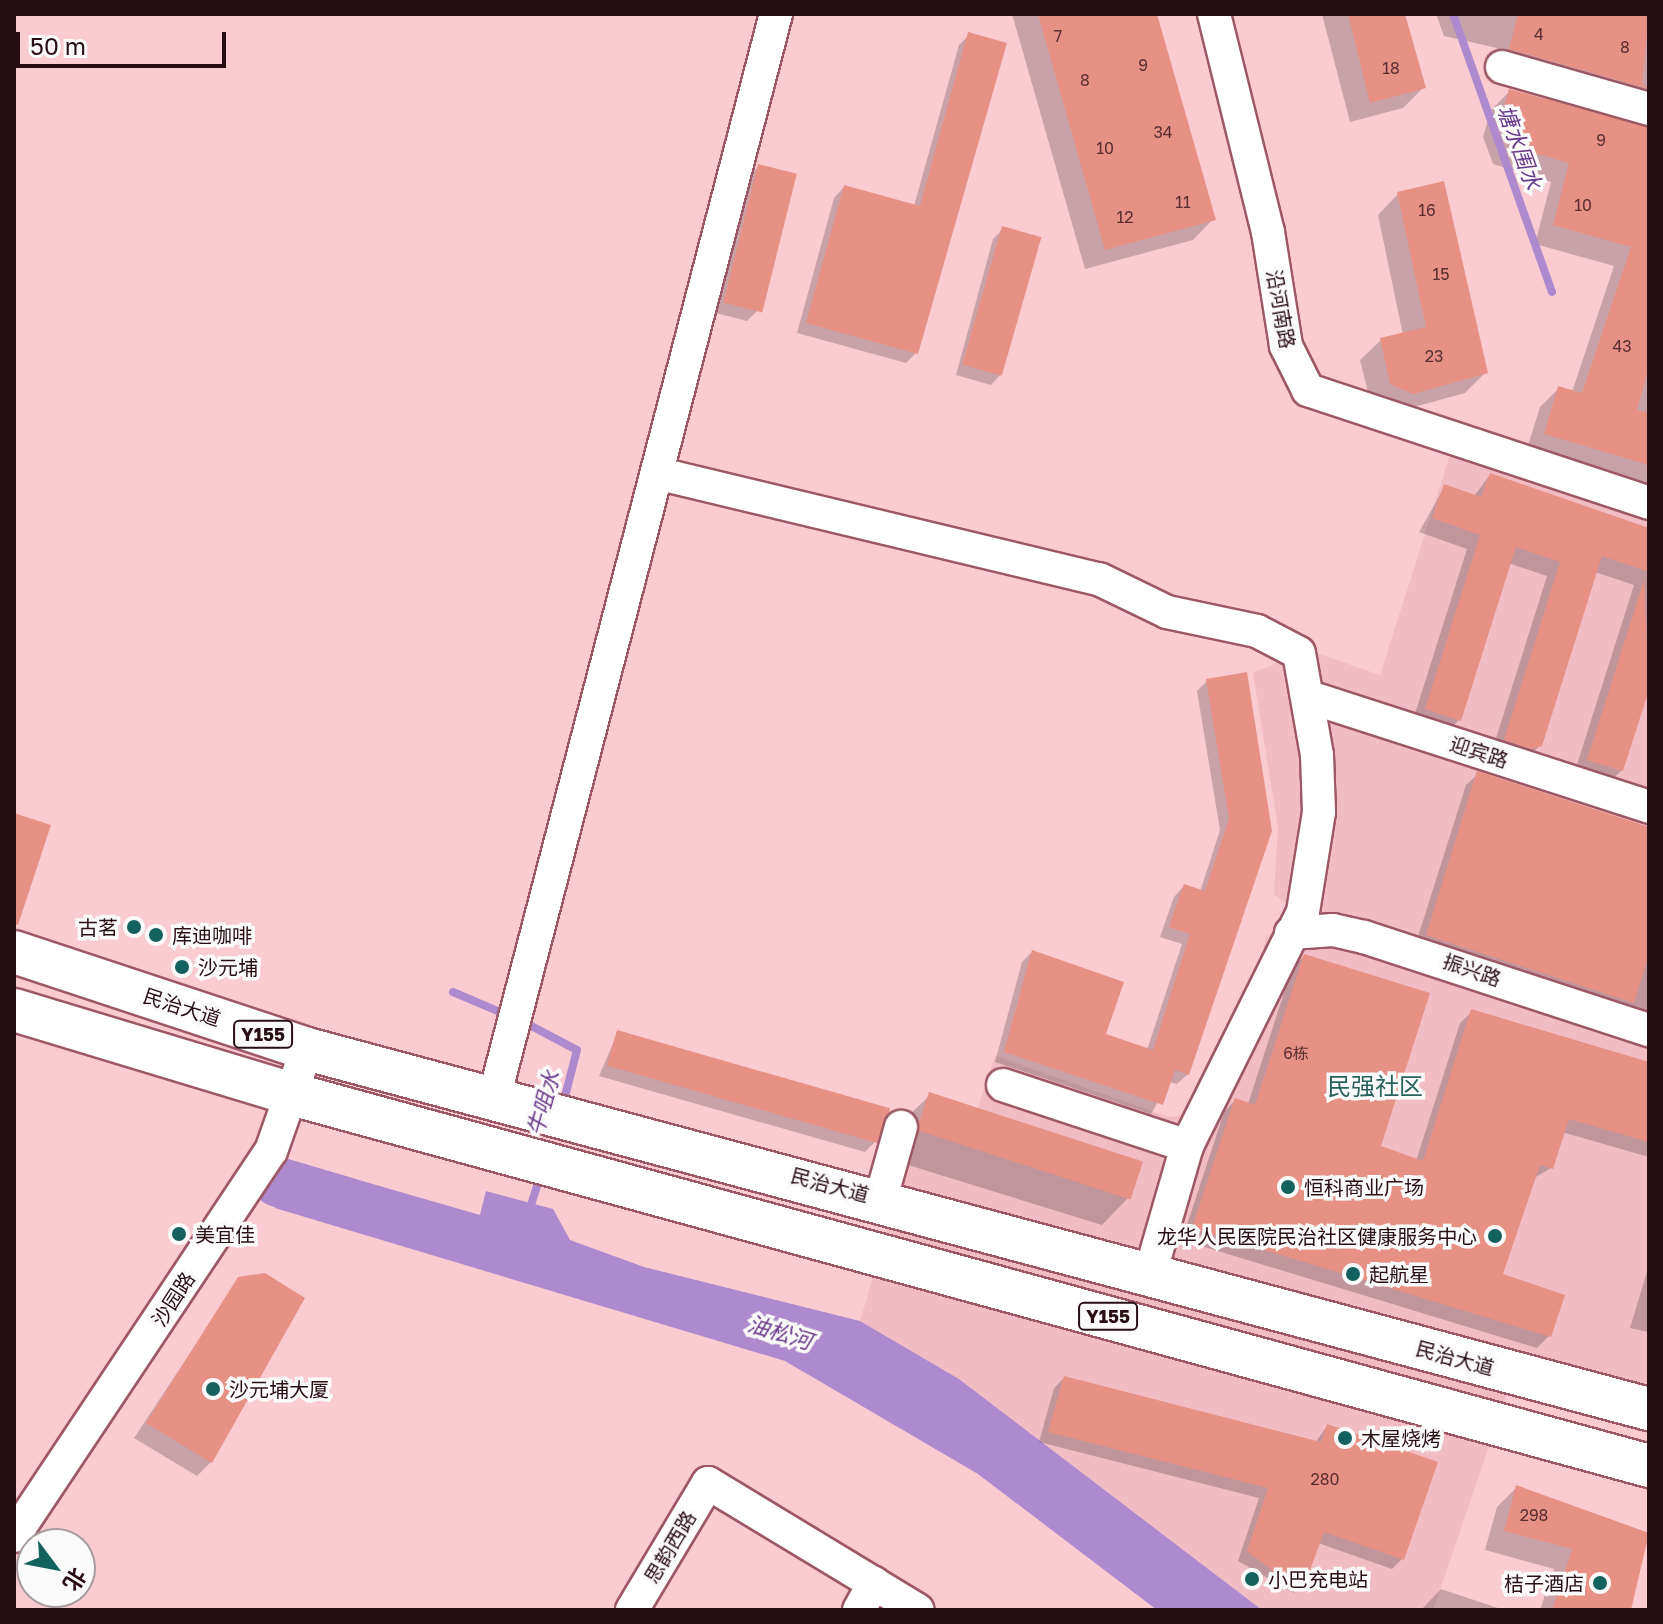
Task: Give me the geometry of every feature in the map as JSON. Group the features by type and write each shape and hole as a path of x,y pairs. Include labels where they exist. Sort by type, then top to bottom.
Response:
{"main road":[{"name":"民治大道","path":"14,952 307,1049 881,1198 1649,1409"},
{"name":"Y155","path":"14,1010 295,1095 1649,1466"}],"street":[{"path":"505,1100 510,1040 523,987 660,474 776,14"},
{"name":"沿河南路","path":"1214,14 1268,232 1286,346 1308,390 1649,503"},
{"path":"1502,67 1649,109"},
{"path":"660,474 1099,579 1167,612 1230,624 1299,653 1309,697 1319,812 1303,912 1285,928 1187,1146 1150,1274"},
{"name":"迎宾路","path":"1309,697 1649,807"},
{"name":"振兴路","path":"1285,928 1333,930 1364,937 1649,1030"},
{"name":"沙园路","path":"14,1536 271,1151 295,1095 307,1049"},
{"path":"1003,1085 1187,1146"},
{"path":"881,1198 901,1127"},
{"name":"思韵西路","path":"632,1610 708,1483 866,1597"},
{"path":"866,1597 918,1610"}],"shaded area":[{"path":"1450,455 1649,517 1649,1396 1521,1353 1433,1610 1262,1610 959,1379 860,1321 929,1092 978,1108 995,1056 1169,1117 1186,1115 1255,979 1266,939 1290,908 1274,894 1278,827 1253,673 1308,650 1380,675"}],"water":[{"path":"300,1163 480,1215 486,1191 553,1209 570,1240 644,1267 860,1321 959,1379 1262,1610 1157,1610 978,1474 785,1361 275,1208"}],"pier":[{"path":"488,1188 554,1205 486,1191"}],"building":[{"path":"1038,14 1157,14 1216,220 1105,250"},
{"path":"1348,14 1405,14 1426,88 1370,103"},
{"path":"1518,14 1649,14 1642,84 1649,89 1509,49"},
{"path":"968,32 1007,43 918,354 806,323 844,185 920,206"},
{"path":"1509,89 1649,127 1649,367 1637,410 1649,413 1649,465 1544,434 1558,386 1582,393 1631,247 1553,225 1569,163 1511,146 1501,118"},
{"path":"758,164 797,174 762,312 723,303"},
{"path":"1444,181 1488,373 1413,394 1390,384 1380,338 1426,327 1397,192"},
{"path":"1002,226 1041,237 1002,376 962,364"},
{"path":"1490,473 1649,528 1649,572 1602,556 1542,746 1532,749 1504,740 1560,562 1516,547 1461,721 1425,709 1480,535 1432,518 1444,484 1481,497"},
{"path":"1644,580 1649,690 1623,771 1587,760"},
{"path":"1247,672 1272,831 1189,1075 1175,1070 1163,1105 1004,1052 1032,950 1124,982 1106,1034 1153,1050 1190,934 1169,927 1184,884 1205,891 1229,819 1206,679"},
{"path":"1477,771 1649,827 1649,954 1634,1003 1426,935"},
{"path":"14,813 51,825 18,925 14,924"},
{"path":"1304,954 1430,993 1381,1146 1423,1161 1471,1009 1649,1062 1649,1142 1569,1119 1553,1169 1540,1165 1503,1274 1565,1295 1551,1337 1192,1228 1235,1098 1255,1105"},
{"path":"617,1030 890,1108 880,1144 607,1066"},
{"path":"929,1092 1143,1162 1131,1200 917,1130"},
{"name":"沙元埔大厦","path":"265,1273 305,1298 212,1463 146,1423 238,1277"},
{"path":"1064,1376 1321,1442 1327,1424 1438,1462 1404,1560 1324,1532 1305,1584 1278,1575 1247,1551 1268,1488 1048,1432"},
{"name":"桔子酒店","path":"1516,1485 1649,1533 1631,1610 1552,1610 1572,1549 1504,1531"}],"waterway":[{"name":"塘水围水","path":"1453,14 1552,292"},
{"name":"牛咀水","path":"453,992 507,1015"},
{"name":"牛咀水","path":"520,1020 577,1050 563,1104"},
{"name":"牛咀水","path":"529,1211 541,1175"},
{"name":"油松河","path":"278,1182 352,1204"}],"place":[{"name":"古茗","path":"134,927"},
{"name":"库迪咖啡","path":"156,935"},
{"name":"沙元埔","path":"182,967"},
{"name":"恒科商业广场","path":"1288,1187"},
{"name":"美宜佳","path":"179,1234"},
{"name":"龙华人民医院民治社区健康服务中心","path":"1495,1236"},
{"name":"起航星","path":"1353,1274"},
{"name":"沙元埔大厦","path":"213,1389"},
{"name":"木屋烧烤","path":"1345,1438"},
{"name":"小巴充电站","path":"1252,1579"},
{"name":"桔子酒店","path":"1600,1583"}],"district":[{"name":"民强社区","path":"1375,1086"}]}
